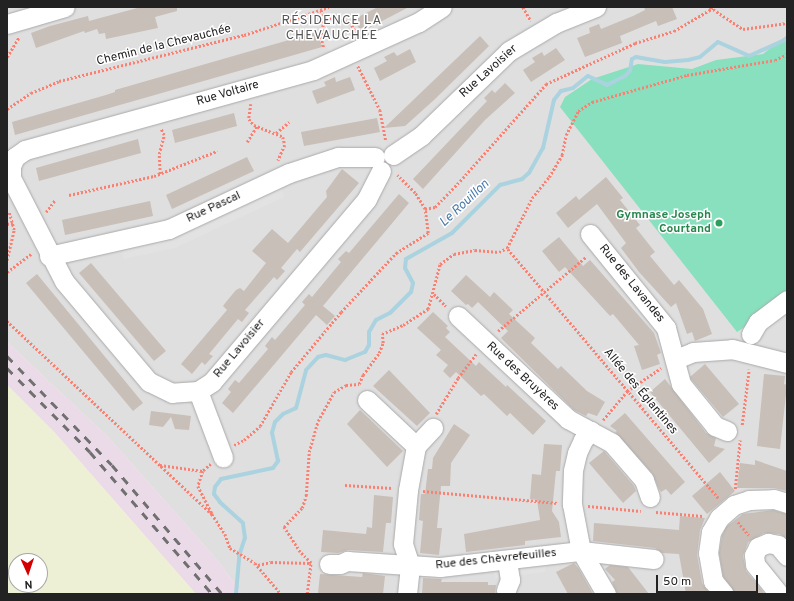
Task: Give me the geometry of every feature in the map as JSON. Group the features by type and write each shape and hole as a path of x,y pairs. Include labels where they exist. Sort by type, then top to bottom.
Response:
{"street":[{"path":"7,24 65,7"},
{"name":"Rue Voltaire","path":"46,251 11,178 11,166 15,157 25,150 259,85 328,63 419,22 442,7"},
{"name":"Rue Lavoisier","path":"198,391 212,382 367,199 386,160 420,136 509,52 556,23 596,7"},
{"name":"Rue Pascal","path":"46,251 169,229 267,183 338,157 386,160"},
{"name":"Rue des Lavandes","path":"590,234 659,317 666,328 676,359 681,384 716,426 727,431"},
{"path":"46,251 64,281 149,382 172,393 198,391 222,455"},
{"path":"751,334 758,322 787,300"},
{"name":"Rue des Bruyères","path":"458,316 568,419 612,443 644,480 650,497"},
{"path":"676,359 693,352 732,349 787,362"},
{"path":"367,400 416,446"},
{"path":"407,594 410,566 404,544 408,490 416,446 433,428"},
{"path":"591,431 583,440 577,453 572,487 574,519 581,551 606,594"},
{"path":"724,594 713,581 708,553 711,532 719,518 729,510 749,500 774,499 787,504"},
{"path":"779,594 755,564 754,555 758,547 768,543 778,545 787,556"},
{"name":"Rue des Chèvrefeuilles","path":"320,563 340,564 347,561 440,567 581,551 654,559"},
{"path":"506,590 510,580 507,560"}],"path":[{"name":"Chemin de la Chevauchée","path":"7,109 31,93 59,81 228,39 329,7"},
{"path":"425,209 435,207 460,182 546,84 635,43 674,31 712,8 743,29 787,23"},
{"path":"321,10 325,17 321,37 328,63"},
{"path":"325,17 345,21"},
{"path":"281,594 257,565 233,551 198,486 203,471 222,455 225,448 244,440 260,426 291,372 341,312 396,253 425,237 428,233 425,209 415,193 397,176 386,160 380,110 351,53"},
{"path":"320,563 300,552 284,527 302,508 308,482 311,439 329,399 334,392 346,385 359,384 363,375 379,354 383,343 382,334 403,325 428,309 440,264 454,254 468,251 498,252 508,248 532,198 549,177 562,155 566,134 578,111 592,102 687,75 774,60 787,54"},
{"path":"259,85 250,108 249,119 257,126 283,137 285,145 267,183"},
{"path":"156,113 164,135 159,154 160,174"},
{"path":"276,133 289,122"},
{"path":"247,142 257,126"},
{"path":"69,195 160,174 216,152"},
{"path":"7,204 14,230 7,260"},
{"path":"433,428 432,419 458,378 486,342 587,256 590,234"},
{"name":"Allée des Églantines","path":"508,248 729,510 758,547"},
{"path":"7,272 46,251"},
{"path":"7,321 212,514"},
{"path":"591,431 598,426 627,390 676,359"},
{"path":"159,465 203,471"},
{"path":"345,485 408,490"},
{"path":"257,565 271,562 320,563"},
{"path":"307,594 320,563"}],"shaded area":[{"path":"7,7 787,7 787,594 242,594 219,562 108,437 7,342"},
{"path":"353,31 358,42 330,54 325,42"},
{"path":"281,186 284,197 175,248 124,259 121,248"},
{"path":"7,342 108,437 219,562 242,594 196,594 55,433 7,385"},
{"path":"778,545 787,556 787,594 755,564"},
{"path":"545,561 546,572 495,578 494,568"}],"green space":[{"name":"Gymnase Joseph Courtand","path":"786,36 787,298 737,332 560,107 565,97 592,79 638,64 692,69 716,60 763,54"},
{"path":"7,385 55,433 196,594 7,594"}],"building":[{"path":"141,7 177,7 177,11 155,17 158,28 106,39 105,33 99,34 97,29 85,33 84,31 36,48 31,33 50,26 88,16 89,21"},
{"path":"378,7 409,7 361,32 354,19"},
{"path":"644,7 672,7 677,19 658,26 656,21 620,36 622,43 585,57 577,38 590,33 589,28 599,24 601,29 645,10"},
{"path":"317,32 322,47 15,135 12,122 106,95 115,92 115,90"},
{"path":"480,36 489,46 434,100 405,126 384,128"},
{"path":"556,48 565,60 531,82 523,70 535,62 532,58 542,52 544,56"},
{"path":"410,49 416,62 380,81 374,68 387,61 384,57 394,52 397,56"},
{"path":"335,77 336,82 350,77 355,90 317,104 312,91 326,86 324,82"},
{"path":"505,83 515,93 485,120 423,189 413,179 487,101 484,98 492,90 495,93"},
{"path":"234,113 237,126 175,143 172,130"},
{"path":"377,118 380,132 304,146 301,132"},
{"path":"138,139 141,153 39,181 36,168"},
{"path":"247,157 254,171 172,209 166,195"},
{"path":"342,169 359,183 300,252 297,249 281,268 285,271 277,280 274,277 245,310 249,313 242,322 238,319 209,354 213,356 205,365 202,362 192,374 181,364 227,310 223,306 236,290 240,288 244,291 266,263 252,251 272,229 288,243 327,197 326,191"},
{"path":"606,177 623,198 620,200 640,225 636,228 655,252 650,256 674,285 679,280 703,309 712,334 695,341 692,332 687,334 676,303 671,307 639,272 621,248 626,243 597,204 568,228 556,213 576,196 579,200"},
{"path":"399,194 409,203 323,306 335,316 327,325 316,315 233,413 222,403 231,392 228,389 235,380 239,383 268,349 265,346 272,337 275,340 305,305 302,302 309,294 312,297 341,262 338,259 346,251 349,253"},
{"path":"150,201 153,216 65,235 62,220"},
{"path":"559,237 583,266 590,260 654,333 661,353 657,355 660,364 642,370 634,346 639,345 613,314 610,316 565,267 559,272 542,251"},
{"path":"91,263 166,351 154,361 79,273"},
{"path":"37,274 143,403 133,411 26,283"},
{"path":"466,275 490,297 494,292 513,310 509,314 535,338 531,343 558,369 561,366 587,391 605,402 597,416 588,413 586,416 574,410 501,338 508,331 478,302 472,308 468,304 466,305 451,291"},
{"path":"433,312 448,326 446,328 450,332 445,337 476,366 479,362 506,387 507,385 546,421 533,435 510,413 507,416 484,394 481,396 456,372 450,378 443,371 448,365 436,355 441,350 417,328"},
{"path":"705,364 739,404 723,417 690,377"},
{"path":"389,370 430,413 417,426 373,386"},
{"path":"764,374 785,376 784,384 787,385 780,449 757,446"},
{"path":"665,379 706,433 716,438 714,446 725,449 709,463 650,392"},
{"path":"360,410 403,451 387,467 347,424"},
{"path":"151,411 191,416 189,430 175,429 171,417 163,427 149,425"},
{"path":"625,413 685,482 671,495 666,489 661,492 652,473 615,432 617,431 610,426"},
{"path":"454,424 470,435 451,463 450,486 441,486 437,528 442,528 439,555 420,553 423,521 419,520 421,494 425,494 428,469 432,469 433,458"},
{"path":"544,444 562,445 560,471 556,471 552,511 559,522 561,537 525,541 525,545 466,552 464,534 540,520 537,500 530,499 532,474 541,475"},
{"path":"604,451 634,486 636,491 623,503 589,463"},
{"path":"755,460 787,471 787,491 774,488 737,488 740,463 755,465"},
{"path":"720,472 735,491 707,514 692,496"},
{"path":"374,495 393,497 391,523 386,523 383,552 348,550 338,553 321,552 323,530 366,534 367,527 372,528"},
{"path":"773,510 787,514 787,539 780,534 764,533 748,542 743,556 746,571 765,594 735,594 723,576 719,553 722,536 726,527 743,514"},
{"path":"680,516 705,518 700,530 697,555 702,583 710,594 686,594 679,554 662,553 655,548 593,541 594,523 679,530"},
{"path":"574,563 593,594 568,594 556,572"},
{"path":"610,565 628,567 649,594 617,594 612,582 615,580 605,569"},
{"path":"363,573 385,576 383,594 318,593 320,574 362,577"},
{"path":"423,578 442,579 441,582 488,582 488,585 496,585 495,594 422,594"}],"waterway":[{"name":"Le Rouillon","path":"236,594 239,556 245,538 243,523 220,502 214,494 215,487 221,479 273,468 278,461 272,433 275,422 283,414 296,408 306,370 318,357 326,355 345,360 365,352 369,345 369,332 376,320 390,313 411,292 413,283 405,268 406,259 452,233 500,185 522,179 529,173 543,148 554,100 561,91 573,88 588,76 607,85 625,76 630,71 632,59 636,57 665,62 688,60 700,57 718,42 749,56 787,39"}],"railway":[{"path":"7,356 112,465 222,594"},
{"path":"7,368 90,452 212,594"}],"place":[{"name":"Gymnase Joseph Courtand","path":"719,223"}],"district":[{"name":"RÉSIDENCE LA CHEVAUCHÉE","path":"332,30"}]}
